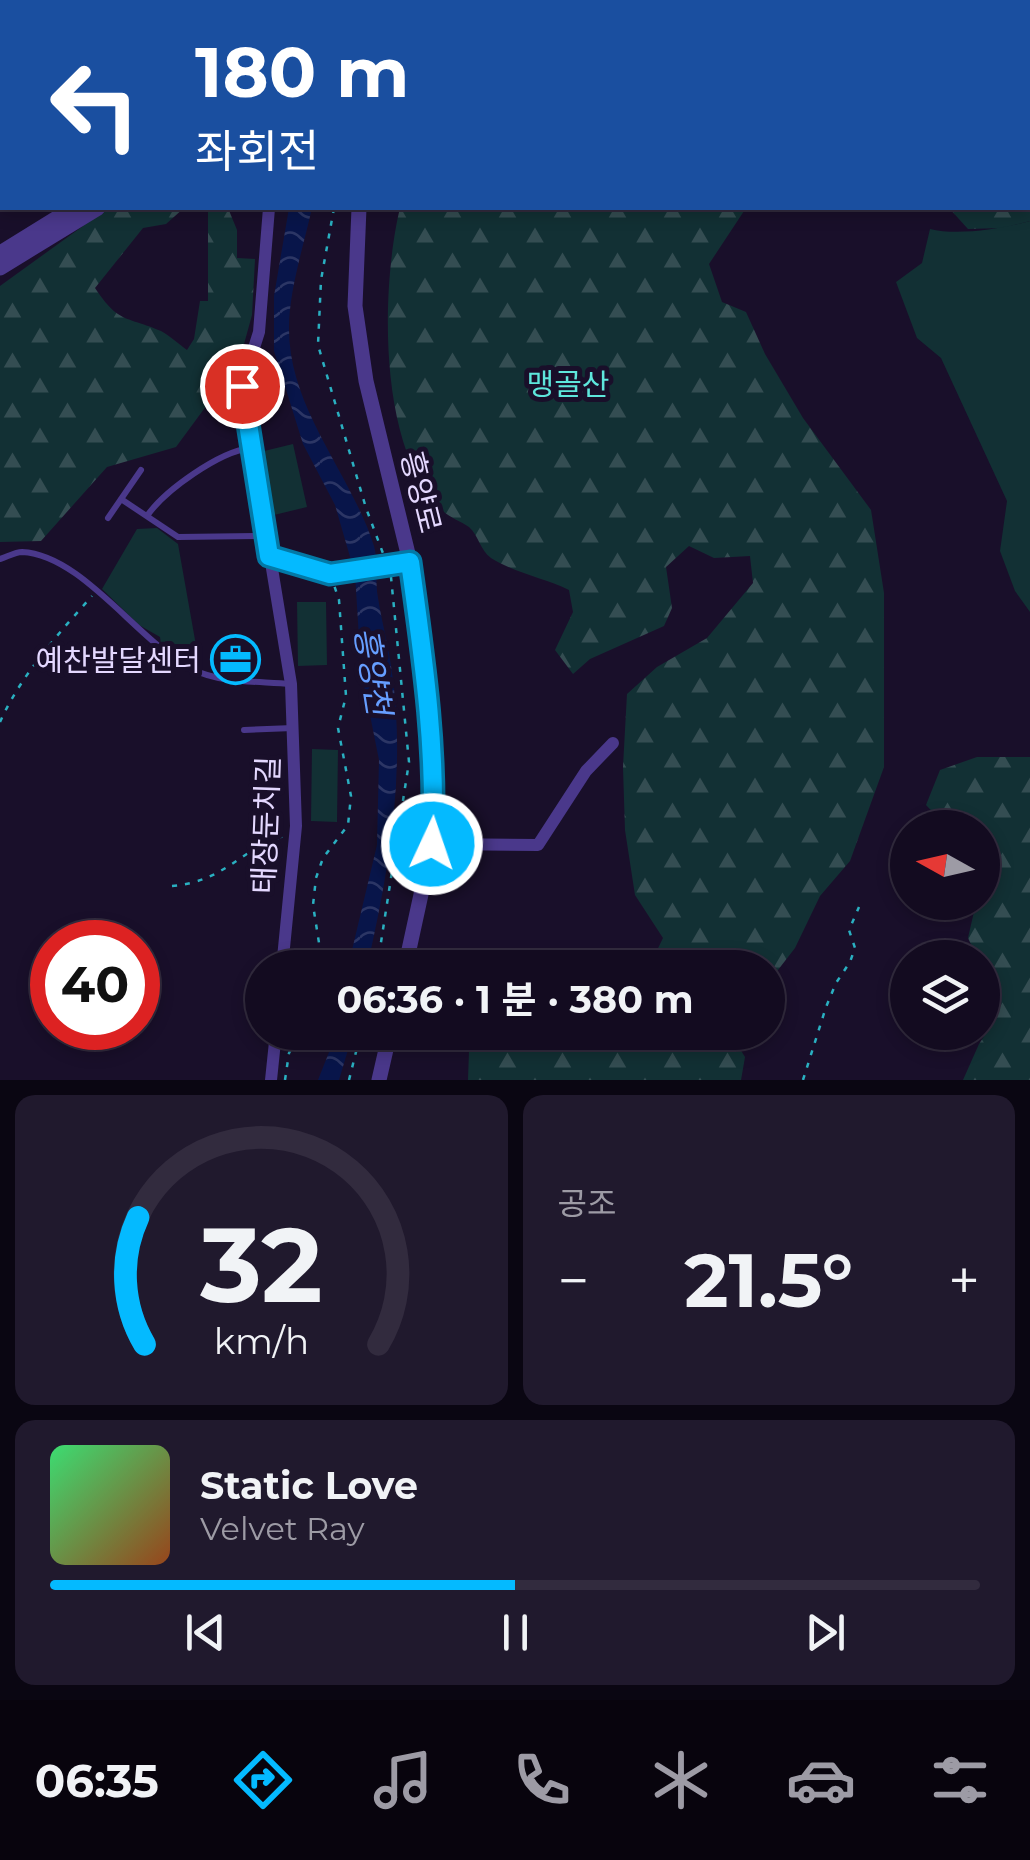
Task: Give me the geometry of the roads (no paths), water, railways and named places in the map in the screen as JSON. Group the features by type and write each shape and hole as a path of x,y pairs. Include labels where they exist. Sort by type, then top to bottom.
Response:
{"street":[{"path":"0,254 70,210"},
{"path":"0,268 95,210"},
{"name":"태장둔치길","path":"268,210 259,332 242,386 292,684 296,826 284,950"},
{"name":"흥양로","path":"359,210 355,306 395,563 432,727 432,844 409,950"},
{"path":"269,556 330,574 395,563"},
{"path":"432,844 538,845 586,772 614,743"},
{"path":"271,1080 274,1050"},
{"path":"380,1080 386,1050"}],"lane":[{"path":"147,516 158,500 212,464 234,450 250,448"},
{"path":"108,518 141,470"},
{"path":"121,500 178,537 266,536"},
{"path":"0,559 20,552 46,559 81,576 174,659 197,672 228,680 292,684"},
{"path":"244,730 294,728"}],"water":[{"name":"흥양천","path":"289,210 312,210 291,298 291,357 309,413 351,492 374,546 377,592 396,710 393,821 370,950 352,950 377,845 379,760 361,670 355,574 335,505 303,444 274,351 274,296"},
{"path":"330,1050 348,1050 339,1080 318,1080"}],"place":[{"name":"예찬발달센터","path":"236,660"}],"park label":[{"name":"맹골산","path":"568,384"}]}
